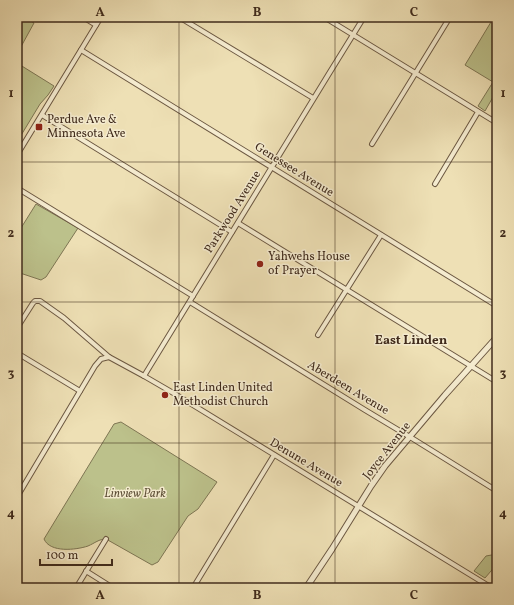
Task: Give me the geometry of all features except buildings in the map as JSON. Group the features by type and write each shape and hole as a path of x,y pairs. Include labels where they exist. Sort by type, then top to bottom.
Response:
{"street":[{"path":"83,17 96,25"},
{"path":"17,156 101,17"},
{"path":"179,17 313,98"},
{"path":"324,17 497,123"},
{"name":"Parkwood Avenue","path":"144,376 364,17"},
{"path":"372,144 450,17"},
{"name":"Genessee Avenue","path":"81,50 497,306"},
{"path":"435,184 478,112"},
{"path":"42,115 232,232"},
{"path":"17,188 193,296"},
{"path":"238,223 497,382"},
{"path":"318,335 381,235"},
{"name":"Denune Avenue","path":"17,328 33,302 37,300 43,303 64,318 109,357 144,376 492,588"},
{"name":"Aberdeen Avenue","path":"190,302 497,491"},
{"name":"Joyce Avenue","path":"306,588 385,466 445,395 497,337"},
{"path":"17,353 80,391"},
{"path":"17,497 96,366 101,359 109,357"},
{"path":"193,588 274,455"},
{"path":"76,588 106,539"},
{"path":"86,571 113,588"}],"green space":[{"path":"17,17 24,17 34,23 17,54"},
{"path":"494,17 497,17 497,90 485,111 478,106 493,82 465,65"},
{"path":"17,63 54,86 40,104 17,142"},
{"path":"36,204 78,228 46,277 41,280 17,272 17,226 21,228"},
{"name":"Linview Park","path":"121,422 217,482 198,509 188,516 158,562 152,565 106,539 99,540 88,546 64,549 52,547 44,539 114,424"},
{"path":"497,554 497,564 485,578 474,571 486,556"}],"place":[{"name":"Perdue Ave & Minnesota Ave","path":"39,127"},
{"name":"Yahwehs House of Prayer","path":"260,264"},
{"name":"East Linden United Methodist Church","path":"165,395"}],"district":[{"name":"East Linden","path":"411,341"}]}
